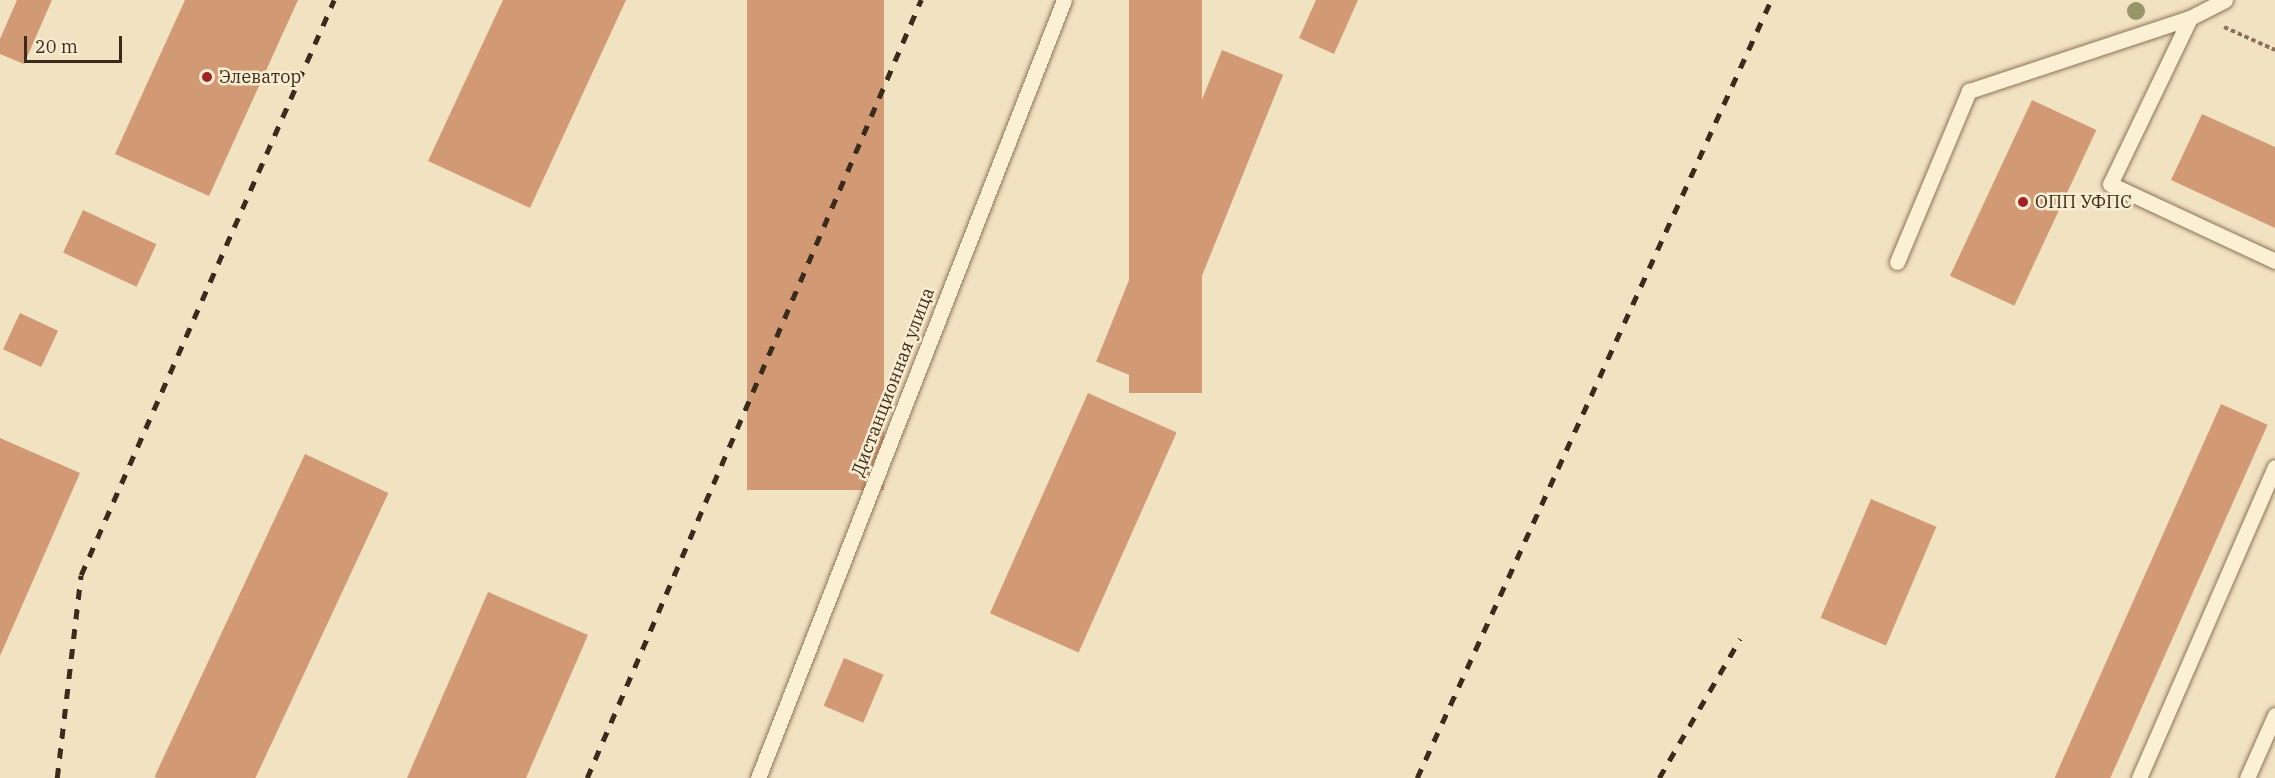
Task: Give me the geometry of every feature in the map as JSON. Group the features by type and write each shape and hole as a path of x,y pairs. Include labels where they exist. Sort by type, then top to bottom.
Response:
{"lane":[{"name":"Дистанционная улица","path":"758,778 1064,0"},
{"path":"1897,262 1969,91 2193,16 2224,0"},
{"path":"2193,16 2109,184 2275,261"},
{"path":"2139,778 2275,467"},
{"path":"2247,778 2275,715"}],"path":[{"path":"2193,16 2275,51"}],"building":[{"path":"17,0 52,0 24,64 0,54 0,39"},
{"name":"Элеватор","path":"185,0 298,0 209,196 115,154"},
{"path":"503,0 626,0 530,208 428,161"},
{"path":"747,0 884,0 884,490 747,490"},
{"path":"1129,0 1202,0 1202,393 1129,393"},
{"path":"1316,0 1358,0 1334,54 1299,38"},
{"path":"1222,50 1283,75 1157,386 1096,362"},
{"name":"ОПП УФПС","path":"2032,100 2096,130 2014,306 1950,276"},
{"path":"2202,114 2275,147 2275,228 2171,180"},
{"path":"83,210 156,244 137,287 63,253"},
{"path":"20,313 58,331 41,367 3,349"},
{"path":"1088,393 1177,432 1079,653 990,613"},
{"path":"2221,404 2268,425 2110,778 2055,778"},
{"path":"0,438 80,473 0,656"},
{"path":"305,454 388,493 255,778 155,777"},
{"path":"1871,499 1936,527 1886,645 1821,618"},
{"path":"488,592 588,635 526,778 407,778"},
{"path":"844,658 884,675 863,723 824,706"}],"railway":[{"path":"57,778 81,575 334,0"},
{"path":"587,778 921,0"},
{"path":"1417,778 1771,0"},
{"path":"1659,778 1740,639"}],"place":[{"name":"Элеватор","path":"207,77"},
{"name":"ОПП УФПС","path":"2023,202"}]}
